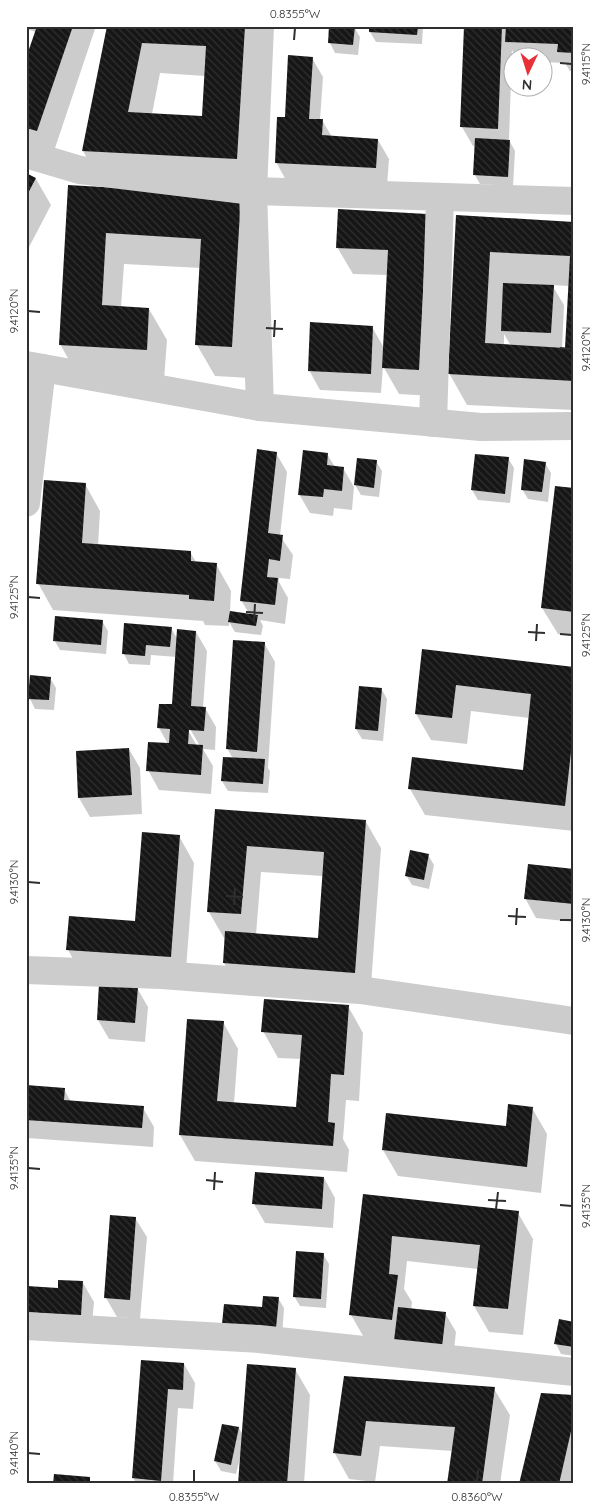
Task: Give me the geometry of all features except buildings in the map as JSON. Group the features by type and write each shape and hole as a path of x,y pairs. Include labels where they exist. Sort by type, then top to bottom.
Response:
{"street":[{"path":"260,26 253,191 260,407"},
{"path":"26,154 80,170 253,191 574,201"},
{"path":"433,423 440,196"},
{"path":"26,503 34,366 260,407 481,427 574,426"},
{"path":"26,970 162,975 360,990 574,1022"},
{"path":"26,1326 259,1339 574,1372"}]}
